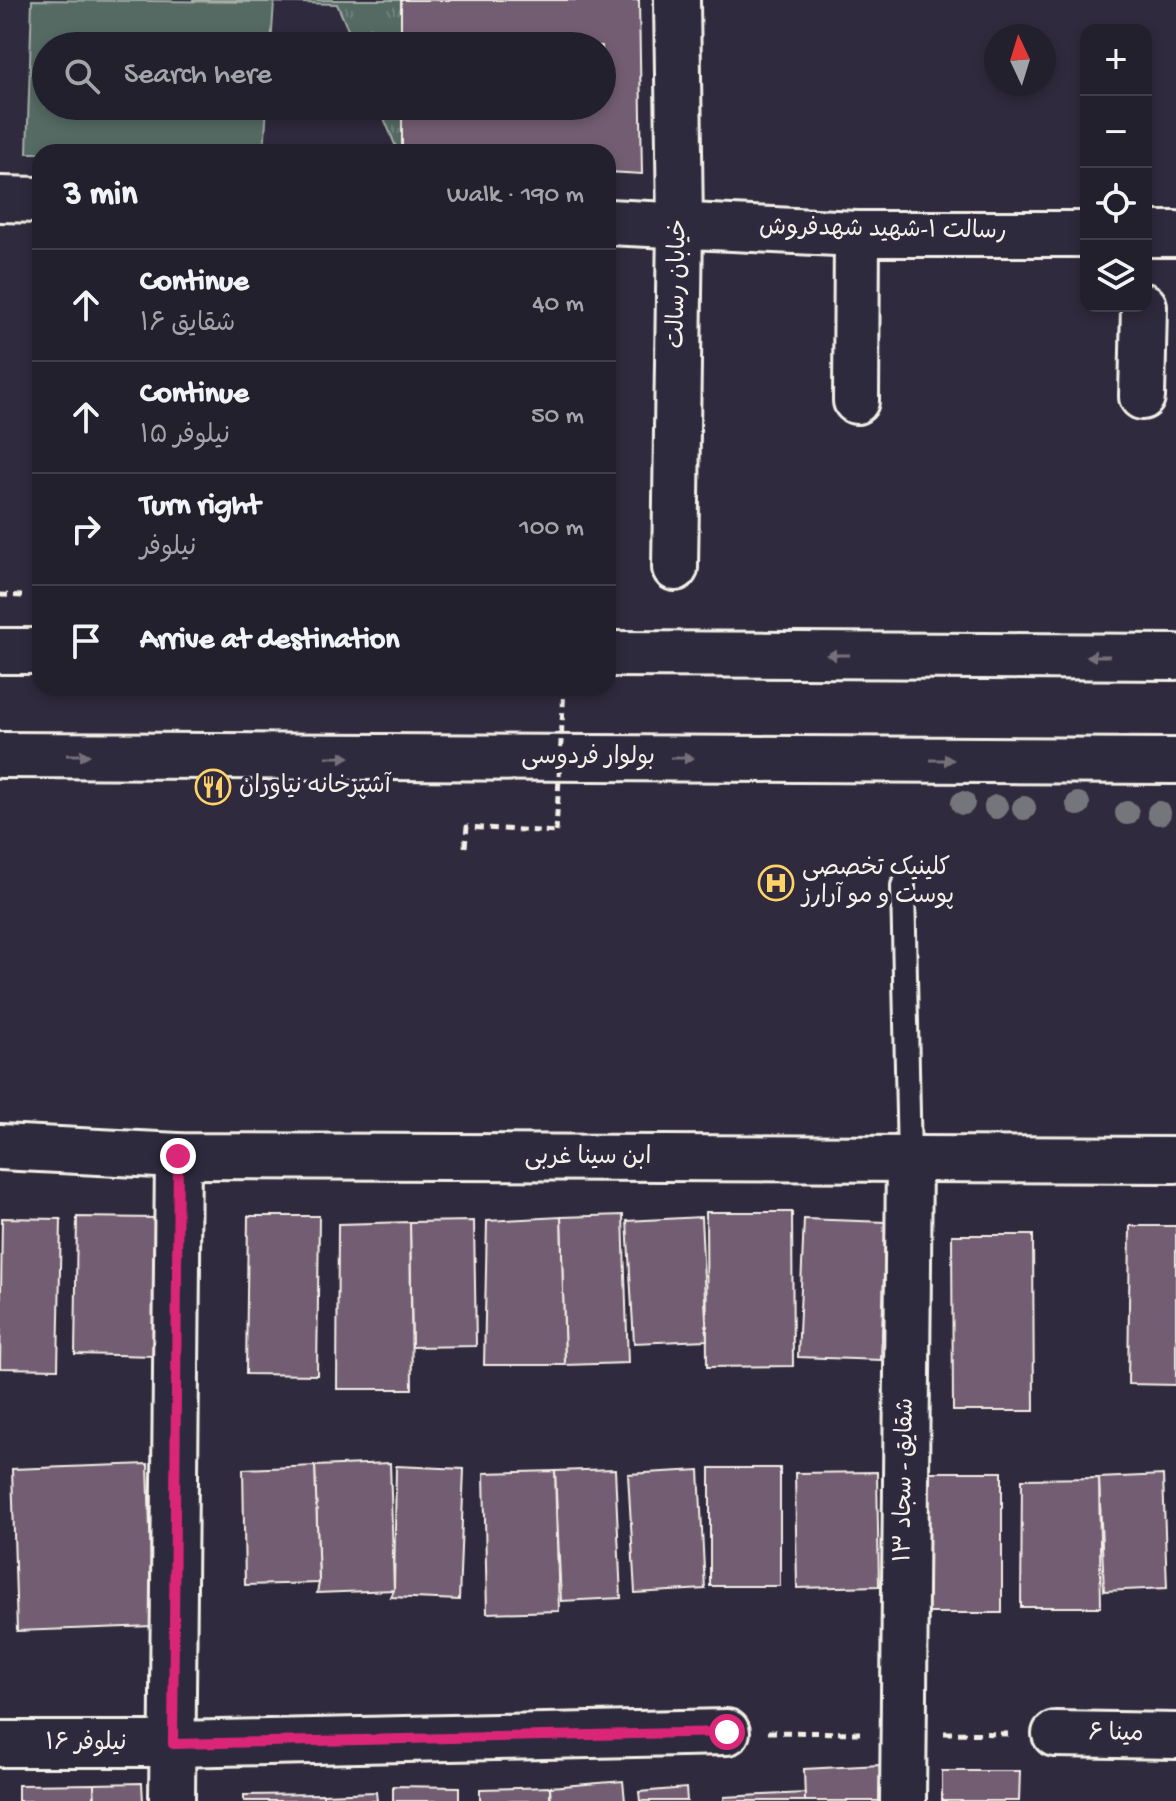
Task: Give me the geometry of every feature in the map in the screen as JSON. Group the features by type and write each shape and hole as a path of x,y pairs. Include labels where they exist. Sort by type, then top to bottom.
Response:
{"street":[{"name":"خیابان رسالت","path":"675,568 680,225 677,0"},
{"path":"0,199 32,200"},
{"name":"رسالت ۱-شهید شهدفروش","path":"616,222 857,234 1080,234"},
{"path":"856,401 857,234"},
{"path":"1152,234 1176,234"},
{"path":"1142,397 1144,312"},
{"path":"0,651 32,651"},
{"path":"616,654 1176,657"},
{"name":"بولوار فردوسی","path":"0,755 1176,761"},
{"name":"ابن سینا غربی","path":"0,1147 178,1156 1176,1160"},
{"path":"172,1801 178,1156"},
{"name":"شقایق - سجاد ۱۳","path":"903,1801 909,1159"},
{"name":"نیلوفر ۱۶","path":"0,1744 173,1744 727,1732"},
{"name":"مینا ۶","path":"1055,1734 1176,1736"}],"lane":[{"path":"903,886 909,1159"}],"path":[{"path":"0,595 23,596"},
{"path":"465,847 467,827 556,832 564,696"}],"green space":[{"path":"32,0 274,2 272,32 32,32 32,120 266,120 265,144 32,144 32,153 27,153"},
{"path":"192,0 401,0 401,32 349,32 337,4"},
{"path":"385,120 402,120 402,144 395,144"}],"building":[{"path":"401,0 639,0 642,174 616,172 616,144 402,144 402,120 616,120 616,32 401,32"},
{"path":"706,1212 792,1212 793,1366 707,1367"},
{"path":"623,1215 628,1363 565,1365 561,1217"},
{"path":"248,1216 319,1216 317,1375 246,1374"},
{"path":"77,1217 157,1218 155,1356 75,1354"},
{"path":"561,1217 565,1365 484,1365 487,1221"},
{"path":"701,1217 707,1340 634,1343 627,1221"},
{"path":"2,1218 61,1219 58,1369 0,1368"},
{"path":"804,1219 886,1222 881,1360 798,1357"},
{"path":"474,1221 476,1346 412,1347 410,1222"},
{"path":"410,1222 412,1389 337,1389 338,1224"},
{"path":"1130,1226 1176,1226 1176,1385 1128,1384"},
{"path":"952,1235 1033,1235 1034,1411 953,1411"},
{"path":"390,1463 394,1590 317,1593 315,1466"},
{"path":"148,1464 153,1626 17,1631 12,1469"},
{"path":"315,1466 319,1583 245,1585 243,1469"},
{"path":"396,1466 464,1469 459,1600 391,1597 394,1590"},
{"path":"710,1468 780,1468 780,1586 710,1586"},
{"path":"615,1469 621,1598 561,1601 555,1471"},
{"path":"699,1470 705,1589 635,1593 628,1474"},
{"path":"555,1471 559,1611 487,1613 484,1473"},
{"path":"877,1472 879,1586 797,1588 795,1473"},
{"path":"925,1472 1002,1472 1002,1613 925,1613"},
{"path":"1163,1475 1167,1588 1104,1591 1099,1478"},
{"path":"1099,1478 1101,1607 1021,1607 1022,1479"},
{"path":"880,1765 881,1801 805,1801 804,1769"},
{"path":"942,1771 1020,1771 1019,1801 942,1801"},
{"path":"623,1781 625,1801 551,1801 550,1787"},
{"path":"142,1783 143,1801 95,1801 94,1784"},
{"path":"94,1784 94,1801 18,1801 18,1785"},
{"path":"393,1786 459,1787 459,1801 393,1801"},
{"path":"550,1787 550,1801 480,1801 480,1789"},
{"path":"686,1788 687,1801 640,1801 639,1792"},
{"path":"376,1792 377,1801 323,1801 323,1794"},
{"path":"805,1793 805,1801 724,1801 724,1797"},
{"path":"323,1794 323,1801 244,1801 244,1795"}],"place":[{"name":"آشپزخانه نیاوران","path":"213,787"},
{"name":"کلینیک تخصصی پوست و مو آرارز","path":"776,883"}],"route":[{"path":"178,1156 173,1744 727,1732"}]}
